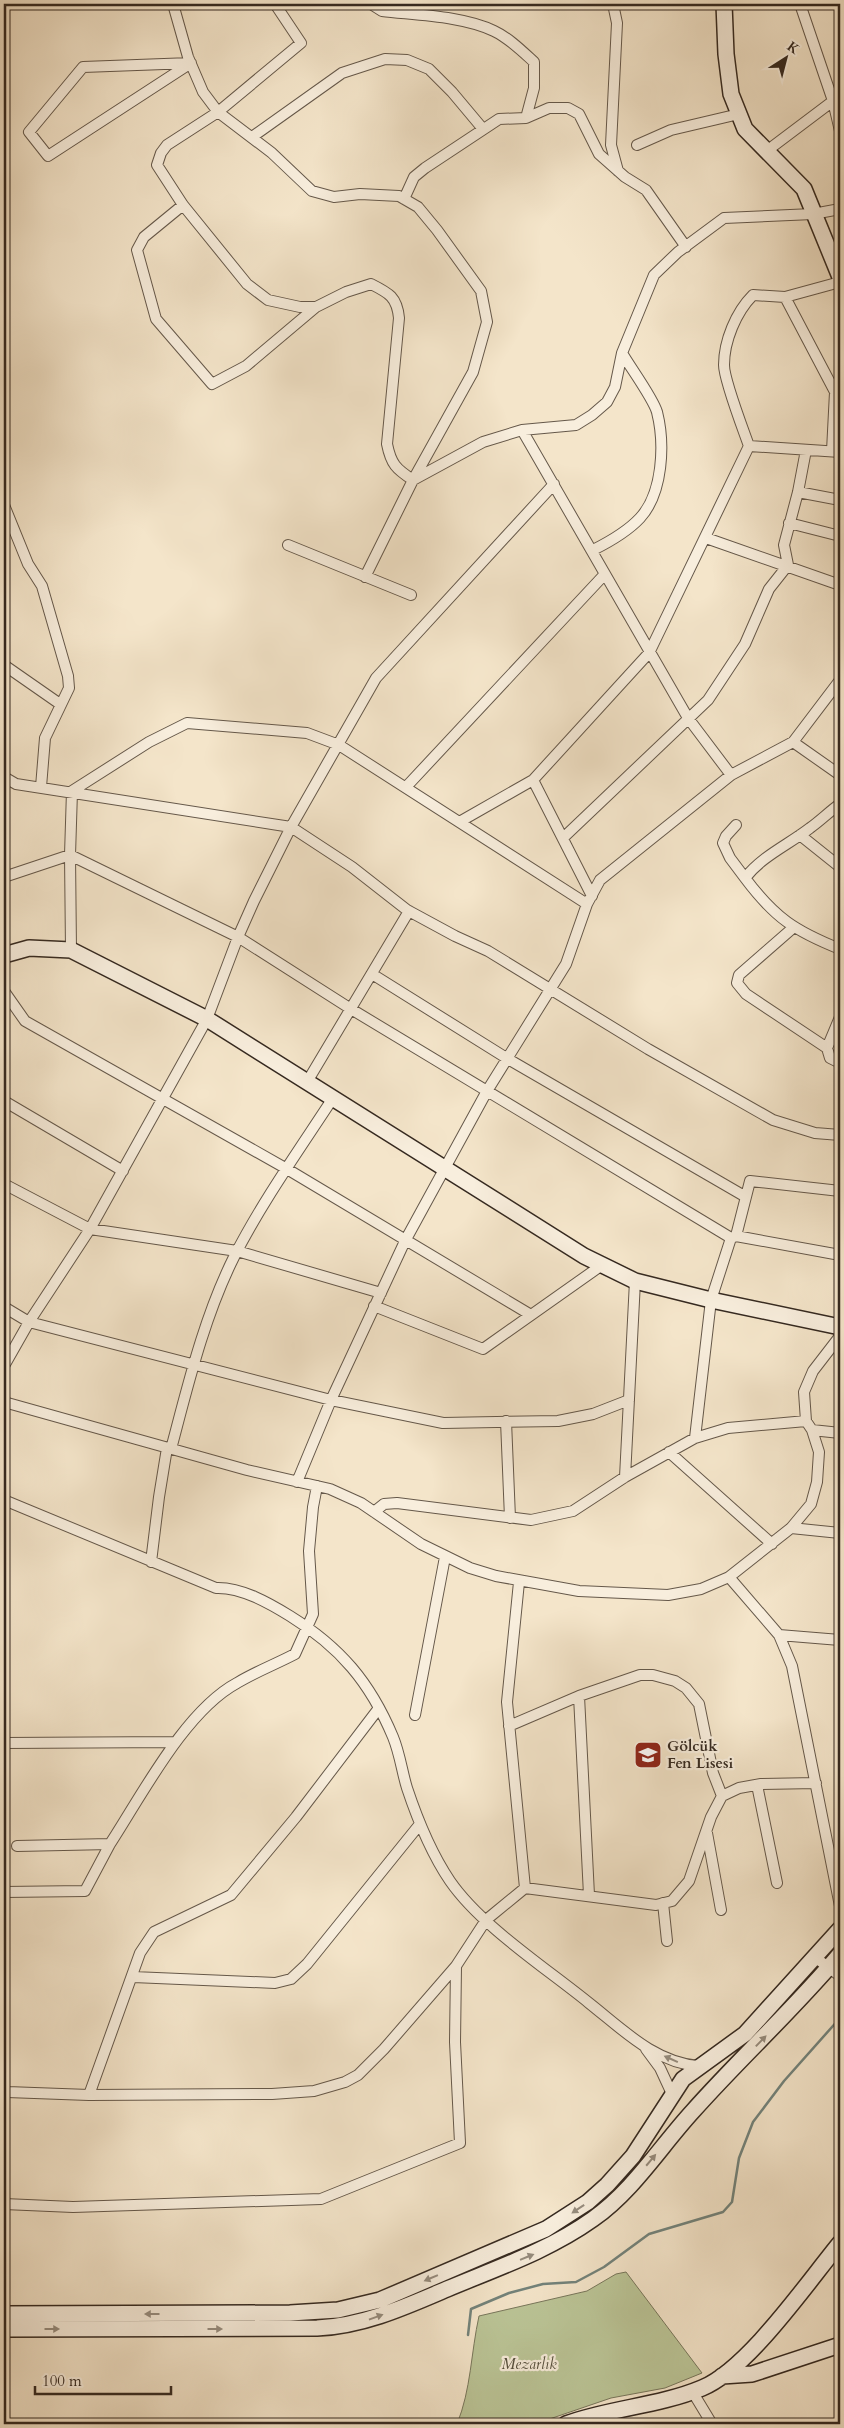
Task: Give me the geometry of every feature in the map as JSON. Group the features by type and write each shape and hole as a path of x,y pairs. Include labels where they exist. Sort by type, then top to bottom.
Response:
{"main road":[{"path":"724,4 726,54 730,86 745,129 768,150 804,189 840,277"},
{"path":"4,955 29,948 71,950 207,1019 584,1256 635,1281 710,1300 840,1327"},
{"path":"4,2314 322,2312 380,2300 506,2247 561,2220 599,2193 622,2169 646,2137 683,2079 745,2034 816,1958 840,1929"},
{"path":"4,2329 325,2328 356,2324 398,2310 536,2253 565,2237 602,2212 619,2197 716,2087 835,1972 840,1954"},
{"path":"699,2066 710,2070 716,2087"},
{"path":"672,2094 680,2106 693,2111"},
{"path":"566,2424 703,2388 731,2371 766,2334 840,2243"},
{"path":"322,2312 325,2328"},
{"path":"290,2313 294,2328"},
{"path":"722,2376 752,2374 840,2346"}],"street":[{"path":"173,4 191,63 203,92 218,112 272,153 312,192 334,197 360,194 399,196 418,207 481,291 487,322 473,372 413,480 365,577"},
{"path":"276,4 301,43 218,112 167,145 161,153 157,164 183,205 247,284 268,300 300,307 316,307"},
{"path":"371,4 382,11 466,22 494,31 512,42 534,62 534,88 526,118"},
{"path":"613,4 617,23 611,145 618,172"},
{"path":"800,4 833,101 840,131"},
{"path":"252,137 342,73 385,59 407,60 429,69 452,92 483,129"},
{"path":"191,63 48,156 29,132 82,67 191,63"},
{"path":"768,150 833,101"},
{"path":"404,200 414,177 499,119 526,118 548,108 568,108 579,114 599,154 618,172 646,190 686,247"},
{"path":"637,145 671,130 739,114"},
{"path":"183,205 151,230 137,250 156,319 212,384 246,366 316,307 371,284 386,291 397,303 399,318 387,444 391,460 401,472 413,480"},
{"path":"413,480 484,442 522,430 576,424 592,415 607,402 615,387 622,353 654,275 686,247 724,218 813,214 840,210"},
{"path":"461,821 533,780 649,653 749,446 724,366 736,317 744,304 753,295 785,297 840,282"},
{"path":"749,446 836,451 835,392 785,297"},
{"path":"593,550 614,539 640,518 651,502 657,484 661,448 657,411 622,353"},
{"path":"522,430 593,550 649,653 688,718 731,775"},
{"path":"563,838 708,700 746,644 769,589 788,565 784,545 798,492 806,450"},
{"path":"4,1366 29,1322 90,1229 207,1019 238,937 291,827 340,746 376,678 554,484"},
{"path":"798,492 840,500"},
{"path":"4,505 28,564 42,586 68,676 68,688 45,738 41,787"},
{"path":"789,523 840,536"},
{"path":"706,538 788,565 840,585"},
{"path":"288,545 411,595"},
{"path":"406,787 605,574"},
{"path":"4,664 60,704"},
{"path":"298,1482 331,1400 404,1241 487,1092 566,964 590,900 600,880 731,775 793,742 840,680"},
{"path":"72,791 149,742 188,722 307,733 340,746 590,900"},
{"path":"793,742 840,775"},
{"path":"4,777 16,784 72,791 291,827 352,867 409,911 488,952 773,1120 815,1133 840,1135"},
{"path":"533,780 563,838 590,900"},
{"path":"71,950 70,855 72,791"},
{"path":"745,878 751,870 840,804"},
{"path":"736,825 726,836 723,843 730,858 745,878 782,920 810,937 840,949"},
{"path":"800,835 840,867"},
{"path":"4,877 70,855 238,937 487,1092 733,1237 840,1255"},
{"path":"307,1082 409,911"},
{"path":"794,927 739,975 737,983 746,994 827,1048"},
{"path":"372,974 508,1059 746,1197"},
{"path":"4,992 25,1021 287,1169 404,1241 531,1315"},
{"path":"840,1017 827,1048 830,1058 840,1063"},
{"path":"151,1562 169,1449 193,1365 212,1310 237,1251 333,1098"},
{"path":"4,1101 123,1171"},
{"path":"696,1438 710,1300 733,1237 750,1182 840,1191"},
{"path":"4,1184 90,1229 237,1251 381,1293"},
{"path":"374,1306 483,1349 602,1264"},
{"path":"625,1478 635,1281"},
{"path":"4,1307 29,1322 331,1400 443,1423 506,1420 558,1421 593,1414 629,1400"},
{"path":"4,1402 169,1449 317,1486 346,1496 374,1512 421,1544 470,1568 519,1582 579,1591 668,1595 701,1589 729,1577 791,1528 811,1504 817,1482 819,1452 809,1426 804,1403 808,1381 819,1362 840,1336"},
{"path":"506,1420 510,1518"},
{"path":"374,1512 384,1504 396,1502 531,1520 573,1511 669,1452 696,1438 728,1428 809,1426 840,1433"},
{"path":"669,1452 772,1544"},
{"path":"4,1892 85,1891 110,1844 175,1742 204,1709 235,1683 295,1654 309,1628 313,1614 314,1598 309,1551 312,1507 317,1486"},
{"path":"4,1500 216,1588 230,1588 280,1610 309,1628 346,1659 369,1689 394,1739 420,1824 450,1880 461,1895 486,1920 644,2046 680,2063 699,2066"},
{"path":"791,1528 840,1533"},
{"path":"415,1715 445,1557"},
{"path":"729,1577 779,1635 796,1680 840,1906"},
{"path":"519,1582 507,1702 524,1888"},
{"path":"779,1635 840,1640"},
{"path":"509,1726 580,1696 640,1675 653,1675 680,1683 692,1694 699,1704 712,1773 722,1796"},
{"path":"580,1696 589,1895"},
{"path":"89,2095 133,1977 140,1953 154,1932 220,1902 231,1895 296,1817 379,1708"},
{"path":"4,1743 175,1742"},
{"path":"5,2093 89,2095 272,2094 330,2088 345,2082 367,2067 401,2031 456,1966 486,1920 524,1888 648,1904 672,1900 689,1881 718,1801 722,1796 739,1788 757,1785 816,1783"},
{"path":"757,1785 777,1883"},
{"path":"133,1977 253,1983 275,1983 291,1979 307,1964 420,1824"},
{"path":"707,1830 720,1910"},
{"path":"17,1846 110,1844"},
{"path":"663,1903 667,1941"},
{"path":"816,1958 835,1972"},
{"path":"4,2204 73,2207 321,2199 460,2143 455,2042 456,1966"},
{"path":"644,2046 660,2068 672,2094"},
{"path":"692,2391 712,2424"}],"green space":[{"name":"Mezarlık","path":"626,2272 702,2373 665,2388 611,2398 535,2424 457,2424 468,2384 479,2316 587,2291 616,2274"}],"waterway":[{"path":"468,2335 471,2309 509,2293 543,2284 576,2282 604,2267 649,2234 723,2212 732,2202 739,2158 753,2122 784,2081 840,2018"}],"place":[{"name":"Gölcük Fen Lisesi","path":"648,1755"}]}
